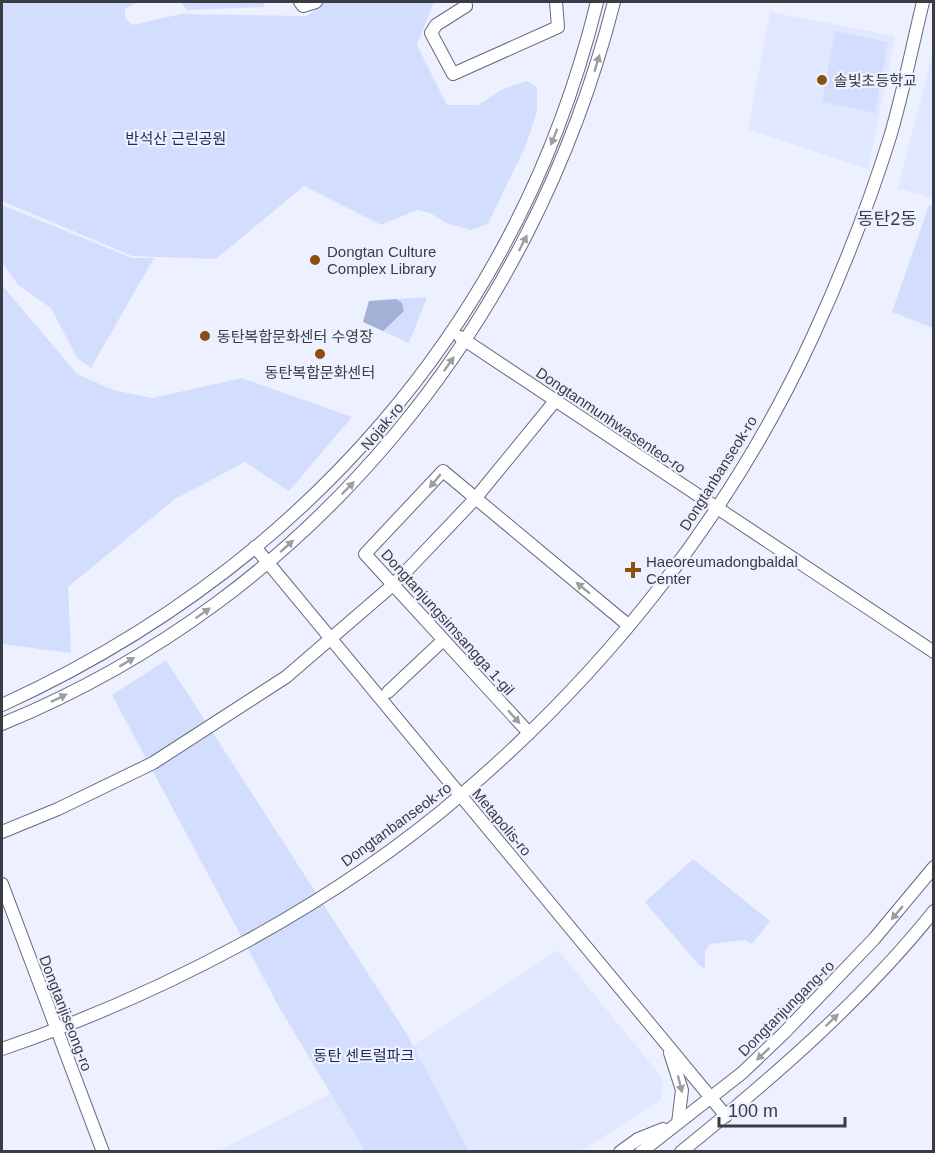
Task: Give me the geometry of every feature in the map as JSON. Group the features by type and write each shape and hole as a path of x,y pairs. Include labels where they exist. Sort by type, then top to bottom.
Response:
{"street":[{"path":"300,2 303,6 316,2"},
{"path":"468,3 436,25 431,33 453,74 558,27 556,2"},
{"name":"Nojak-ro","path":"6,703 91,662 144,630 199,592 295,516 349,463 420,377 452,332 481,285 548,152 573,86 597,2"},
{"name":"Nojak-ro","path":"2,724 99,678 212,606 268,562 354,482 433,387 466,341 495,294 540,210 567,148 591,84 614,2"},
{"name":"Dongtanbanseok-ro","path":"57,1030 141,994 242,944 388,852 461,796 529,733 579,682 628,625 717,508 772,414 813,337 888,142 923,2"},
{"path":"481,285 485,294 495,294"},
{"name":"Dongtanmunhwasenteo-ro","path":"452,332 933,652"},
{"path":"420,377 428,378 433,387"},
{"path":"2,832 58,809 153,763 286,677 394,584 474,500 555,401"},
{"name":"Dongtanjungsimsangga 1-gil","path":"529,733 365,554 443,471 474,500 628,625"},
{"path":"295,516 296,525 306,528"},
{"name":"Metapolis-ro","path":"255,547 726,1116"},
{"path":"388,692 438,645"},
{"path":"6,703 10,712 18,717"},
{"name":"Dongtanjungang-ro","path":"641,1152 742,1073 812,1005 874,939 933,867"},
{"name":"Dongtanjiseong-ro","path":"2,884 15,924 104,1152"},
{"path":"681,1152 726,1116 850,1003 933,911"},
{"path":"2,928 15,924"},
{"path":"2,1049 57,1030"},
{"path":"620,1152 638,1139 678,1123 682,1090 668,1046"}],"shaded area":[{"name":"솔빛초등학교","path":"770,12 895,36 868,169 748,129"},
{"path":"934,51 933,199 898,188"},
{"path":"396,299 402,303 404,311 383,331 363,322 369,301"},
{"path":"558,950 663,1079 661,1100 581,1151 216,1152 373,1072"}],"green space":[{"name":"반석산 근린공원","path":"2,2 139,2 125,9 125,17 132,25 181,14 307,16 325,2 434,2 417,45 447,105 478,105 503,89 527,81 537,87 537,111 526,145 488,224 471,230 448,224 430,213 417,210 381,225 304,186 216,259 132,256 2,201"},
{"path":"181,2 263,2 265,7 187,10"},
{"path":"835,31 888,42 875,113 822,102"},
{"path":"2,205 132,258 154,258 91,368 77,358 51,308 18,285 2,262"},
{"path":"929,205 934,206 933,328 892,312"},
{"path":"2,285 77,374 113,390 152,398 242,378 352,417 289,491 245,462 175,499 68,587 71,653 2,644"},
{"path":"427,297 409,343 363,322 369,301"},
{"name":"동탄 센트럴파크","path":"166,660 405,1031 469,1151 365,1151 279,1007 112,695"},
{"path":"693,859 770,921 752,944 744,940 710,944 705,951 705,969 698,964 645,902"}],"place":[{"name":"솔빛초등학교","path":"822,80"},
{"name":"Dongtan Culture Complex Library","path":"315,260"},
{"name":"동탄복합문화센터 수영장","path":"205,336"},
{"name":"동탄복합문화센터","path":"320,354"},
{"name":"Haeoreumadongbaldal Center","path":"633,570"}],"district":[{"name":"동탄2동","path":"887,219"}]}
